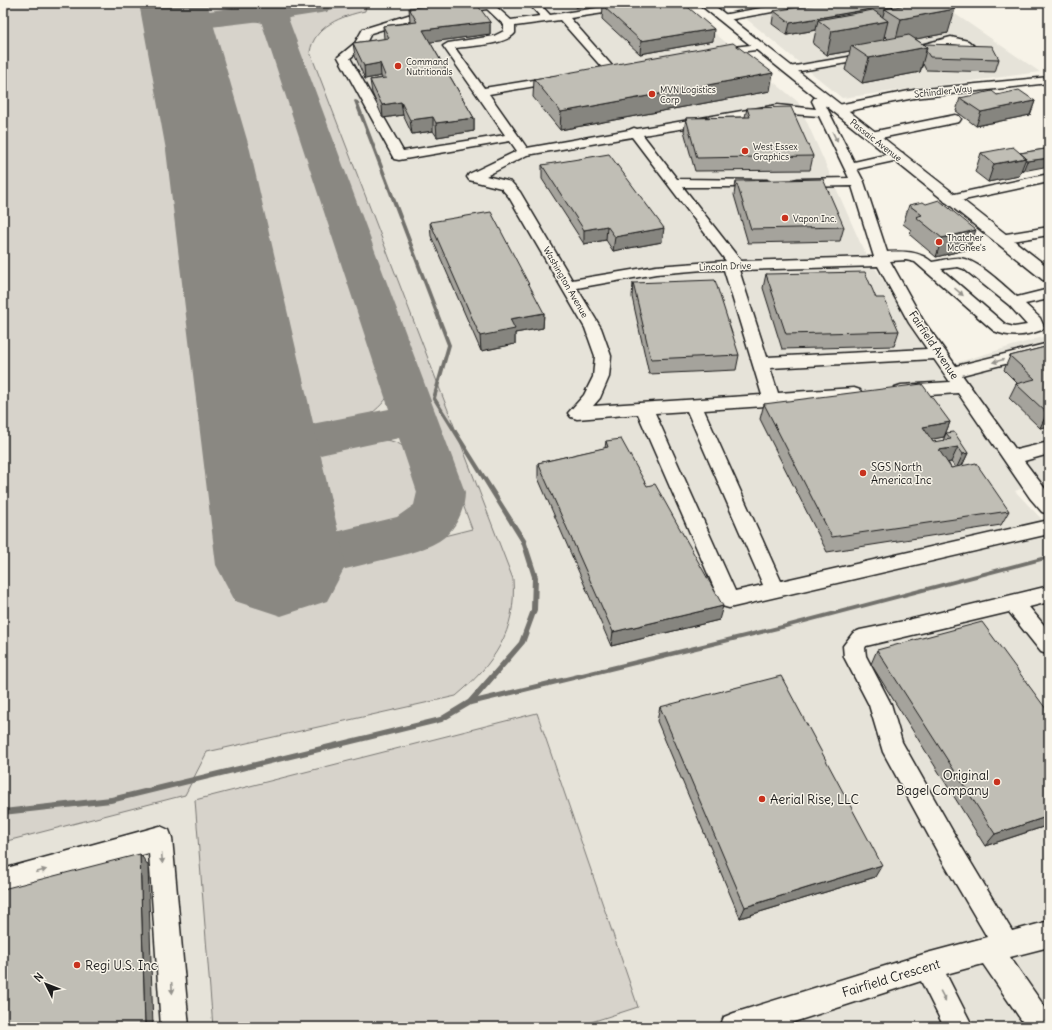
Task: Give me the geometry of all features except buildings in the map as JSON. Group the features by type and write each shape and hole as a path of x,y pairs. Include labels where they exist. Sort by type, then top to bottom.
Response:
{"main road":[{"name":"Passaic Avenue","path":"704,3 789,70 836,112 898,156 1000,239 1049,276"}],"street":[{"path":"533,3 547,18"},
{"path":"563,3 574,14"},
{"path":"509,24 651,3"},
{"path":"722,18 806,3"},
{"path":"514,137 398,156 344,57 360,45 367,31 418,15 488,6 509,24 510,33 496,38 448,46 514,137 524,152 634,132 777,109 836,112"},
{"path":"562,16 614,70 595,73"},
{"path":"702,55 760,47"},
{"path":"789,70 886,54"},
{"path":"481,92 572,77"},
{"name":"Schindler Way","path":"836,112 914,94 1049,80"},
{"name":"Schindler Way","path":"836,112 921,100 1049,90"},
{"name":"Fairfield Avenue","path":"836,112 850,167 857,182 883,259 916,323 1012,458 1049,507"},
{"path":"871,136 955,119"},
{"path":"634,132 674,183 734,266 760,363 772,400"},
{"name":"Washington Avenue","path":"524,152 474,177 506,184 515,195 593,328 603,356 601,377 591,398 577,413 644,408"},
{"path":"850,167 898,156"},
{"path":"950,199 1049,178"},
{"path":"674,183 857,182"},
{"path":"1000,239 1049,231"},
{"name":"Lincoln Drive","path":"567,284 656,270 883,259 912,256 920,259 929,267"},
{"path":"959,262 969,266 1014,302 1034,321 1036,327 1025,331 1010,333 1000,328 929,267 959,262"},
{"path":"1014,302 1049,294"},
{"path":"952,372 1049,348"},
{"path":"760,363 938,354"},
{"path":"962,387 644,408 729,600 1049,527"},
{"path":"693,405 775,590"},
{"path":"1012,458 1049,448"},
{"path":"1041,1015 998,948 952,854 891,746 880,704 855,657 854,646 860,639 904,630 1049,594"},
{"path":"1013,602 1049,646"},
{"path":"3,881 160,838 175,1027"},
{"name":"Fairfield Crescent","path":"735,1027 927,966 1049,934"},
{"path":"927,966 959,1027"}],"shaded area":[{"path":"3,3 678,3 798,102 863,249 939,368 1049,335 1049,479 1015,491 1049,527 1049,1027 3,1027"},
{"path":"3,3 152,3 245,586 472,529 285,20 296,13 366,5 365,11 339,19 323,29 317,35 310,52 513,579 513,598 507,630 492,659 482,672 456,696 207,752 185,795 3,842"},
{"path":"191,3 257,3 242,10 218,12 194,8"},
{"path":"754,3 939,3 1040,72 842,98 732,7"},
{"path":"251,20 266,23 385,376 388,396 375,411 350,423 312,425 300,423 291,416 282,403 200,37 209,27 222,22"},
{"path":"368,439 394,442 410,454 423,487 424,492 422,501 418,509 401,521 391,525 356,534 337,535 324,531 315,525 309,518 302,484 304,472 309,463 327,451"},
{"path":"537,713 638,1007 576,1027 213,1027 195,800"}],"waterway":[{"path":"3,812 111,800 442,719 470,702 522,643 534,610 535,577 524,542 434,398 449,345 356,101"},
{"path":"471,702 782,627 1049,557"}],"taxiway":[{"path":"269,3 272,11"},
{"path":"272,11 317,6 316,3"},
{"path":"177,23 272,11"},
{"path":"272,11 441,492 441,500 436,513 427,523 415,531 281,565"},
{"path":"260,451 415,419"}],"runway":[{"path":"173,3 208,150 281,565"}],"place":[{"name":"Command Nutritionals","path":"398,66"},
{"name":"MVN Logistics Corp","path":"652,94"},
{"name":"West Essex Graphics","path":"745,151"},
{"name":"Vapon Inc.","path":"785,218"},
{"name":"Thatcher McGhee's","path":"939,242"},
{"name":"SGS North America Inc","path":"863,473"},
{"name":"Original Bagel Company","path":"997,782"},
{"name":"Aerial Rise, LLC","path":"762,799"},
{"name":"Regi U.S. Inc","path":"77,965"}]}
